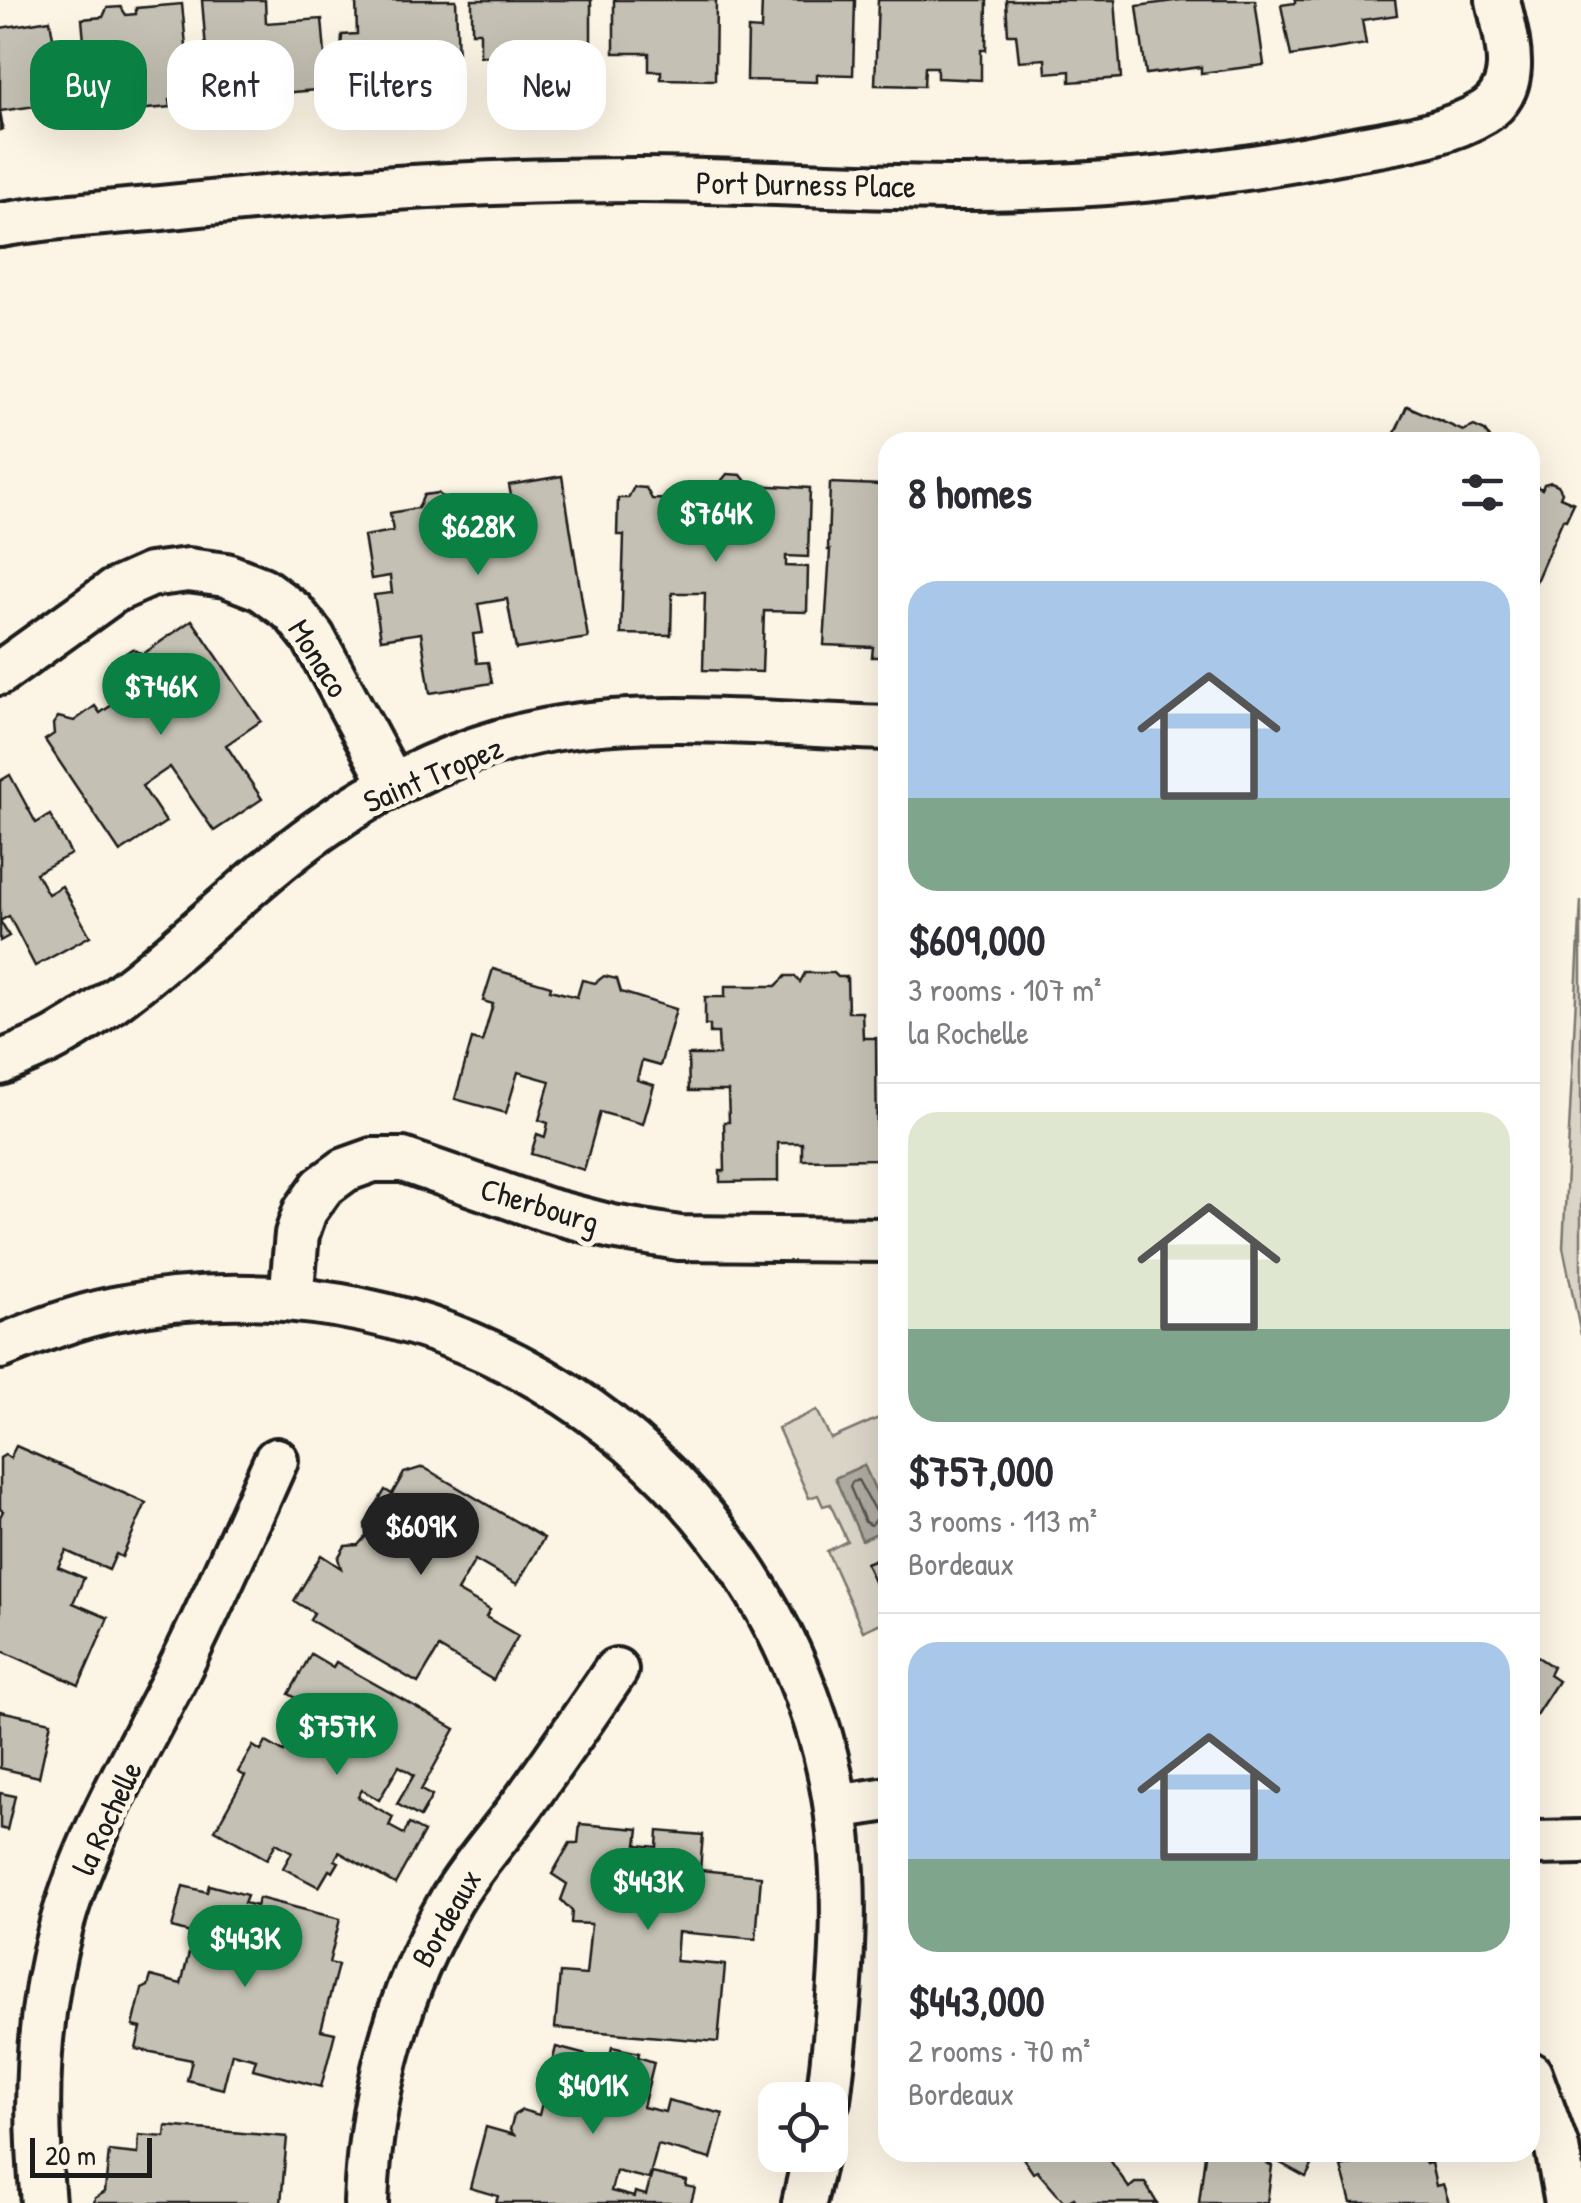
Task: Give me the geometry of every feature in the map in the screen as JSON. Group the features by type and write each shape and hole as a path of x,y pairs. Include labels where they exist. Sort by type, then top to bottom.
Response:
{"street":[{"name":"Port Durness Place","path":"0,225 428,185 640,180 966,188 1082,185 1299,160 1425,134 1486,111 1509,78 1508,46 1498,0"},
{"name":"Monaco","path":"0,673 114,590 150,575 188,570 226,575 262,589 293,612 313,636 392,784"},
{"name":"Saint Tropez","path":"0,1063 54,1039 105,1006 316,832 392,784 470,751 554,729 642,720 878,728"},
{"name":"Cherbourg","path":"292,1298 297,1234 305,1211 322,1187 345,1170 373,1160 402,1160 421,1165 547,1210 612,1228 679,1238 878,1240"},
{"path":"0,1347 48,1327 114,1309 209,1296 292,1298 398,1318 489,1350 545,1379 648,1455 722,1539 766,1605 794,1662 816,1722 836,1807 843,1879 841,1990 830,2082"},
{"name":"la Rochelle","path":"43,2203 37,2136 38,2064 46,1993 62,1922 86,1855 201,1626 276,1460"},
{"name":"Bordeaux","path":"366,2203 367,2155 376,2096 390,2036 411,1980 452,1898 616,1670"},
{"path":"836,1807 878,1801"},
{"path":"1540,1843 1581,1842"},
{"path":"1540,2101 1557,2148 1567,2203"},
{"path":"804,2203 811,2172"}],"shaded area":[{"path":"1581,900 1581,1335 1563,1247"},
{"path":"817,1410 831,1439 878,1418 878,1624 863,1631 827,1551 847,1541 830,1504 823,1506 818,1495 809,1498 778,1428"}],"water":[{"path":"864,1465 878,1496 878,1533 862,1540 835,1478"}],"building":[{"path":"202,0 265,0 266,23 322,19 324,40 314,40 314,90 294,92 294,40 205,40"},
{"path":"356,0 456,0 457,40 342,40 342,35 357,34"},
{"path":"472,0 591,0 591,40 487,40 487,56 480,56 480,32 472,32"},
{"path":"614,0 716,0 715,80 661,79 661,71 649,71 649,53 614,53"},
{"path":"762,0 855,0 853,75 817,74 817,82 747,80 748,29 761,30"},
{"path":"878,0 987,0 981,80 937,78 937,67 925,67 924,86 875,85"},
{"path":"1006,0 1115,0 1121,78 1070,82 1070,71 1046,73 1045,59 1019,61 1016,34 1008,34"},
{"path":"1181,0 1255,0 1264,65 1201,73 1201,67 1146,74 1137,6"},
{"path":"1295,0 1395,0 1397,15 1362,20 1366,44 1291,56 1281,5"},
{"path":"182,4 185,40 167,40 167,107 147,109 147,40 84,40 82,19 103,17 107,8 121,7 126,15 136,14 136,8"},
{"path":"50,20 53,40 30,40 30,107 0,111 0,28"},
{"path":"1407,406 1463,431 1474,426 1486,432 1395,432"},
{"path":"727,474 741,475 749,485 810,488 808,557 786,556 786,566 808,567 807,612 764,611 762,672 703,670 705,593 672,593 671,635 621,634 624,535 617,535 618,498 628,498 634,487 646,488 652,499 679,500 678,515 706,516 707,485 718,485"},
{"path":"562,476 588,638 516,649 507,599 478,604 483,633 473,634 477,663 488,662 492,683 430,693 421,633 381,639 374,595 392,593 390,576 371,579 364,536 393,531 390,513 418,508 424,495 438,493 448,503 459,501 462,520 514,512 509,485"},
{"path":"830,483 878,485 878,657 872,657 873,647 824,645"},
{"path":"1544,484 1558,485 1560,497 1574,503 1540,572 1540,488"},
{"path":"192,620 261,721 226,745 262,799 214,831 170,767 142,786 166,822 120,852 45,740 54,734 53,724 58,717 74,721 95,706 100,713 121,699 107,678 119,670 119,658 132,649 143,654"},
{"path":"10,775 36,823 50,815 71,854 36,873 48,894 62,886 90,936 35,966 9,916 0,921 0,781"},
{"path":"0,921 9,936 0,941"},
{"path":"493,969 577,997 582,980 595,983 604,976 617,979 621,992 676,1009 660,1066 642,1061 637,1080 654,1085 643,1124 600,1112 584,1170 531,1154 537,1134 545,1137 548,1123 539,1120 550,1081 518,1072 506,1113 455,1099 472,1039 482,1042 493,1004 483,1001"},
{"path":"805,973 847,977 848,1012 862,1012 863,1038 876,1038 877,1159 802,1160 802,1143 778,1143 778,1181 720,1182 720,1171 725,1171 728,1091 689,1091 688,1055 719,1055 718,1033 710,1033 710,1025 705,1025 705,997 725,997 725,986 776,986 786,976 795,976 800,982"},
{"path":"16,1446 146,1503 122,1557 116,1554 109,1570 66,1551 58,1567 84,1578 73,1603 108,1618 79,1685 0,1650 0,1458 10,1458"},
{"path":"423,1467 544,1538 517,1584 475,1560 457,1591 490,1610 486,1617 518,1636 493,1680 439,1648 418,1683 310,1620 314,1613 294,1601 321,1555 341,1568 338,1558 345,1546 358,1545 366,1536 365,1524 385,1490 392,1494 404,1473"},
{"path":"878,1558 878,1591 866,1563"},
{"path":"311,1654 333,1667 336,1662 455,1729 421,1790 432,1796 420,1817 397,1804 414,1775 399,1766 379,1800 362,1790 358,1797 393,1817 389,1826 404,1834 409,1824 424,1832 395,1884 339,1852 335,1860 339,1862 319,1887 283,1868 292,1852 276,1843 267,1859 215,1830 245,1776 238,1772 253,1746 261,1751 266,1742 284,1752 310,1706 289,1694"},
{"path":"1540,1659 1553,1667 1549,1675 1558,1681 1540,1709"},
{"path":"0,1711 51,1722 39,1777 0,1768"},
{"path":"0,1793 15,1796 7,1830 0,1828"},
{"path":"580,1824 639,1829 637,1845 657,1847 658,1831 703,1835 700,1870 761,1876 756,1939 678,1932 676,1961 725,1965 718,2042 555,2028 560,1973 586,1975 591,1924 571,1923 572,1911 561,1900 567,1884 552,1874 570,1843 578,1843"},
{"path":"209,1885 247,1895 244,1903 256,1906 259,1898 340,1919 329,1963 338,1965 321,2030 335,2033 321,2087 253,2069 256,2059 232,2053 223,2089 187,2080 192,2060 136,2049 141,2028 133,2026 142,1989 148,1986 151,1976 181,1984 194,1934 172,1928 183,1886 207,1892"},
{"path":"556,2047 609,2061 612,2047 639,2053 638,2057 654,2062 643,2107 665,2112 668,2100 723,2114 711,2159 658,2145 649,2179 616,2171 611,2191 634,2197 635,2192 646,2195 652,2173 687,2181 686,2186 695,2188 691,2203 496,2203 498,2196 470,2188 486,2127 514,2135 510,2130 514,2115 522,2110 539,2115"},
{"path":"166,2126 287,2137 281,2203 94,2203 105,2192 109,2151 138,2154 139,2135 165,2137"},
{"path":"1026,2162 1111,2162 1129,2188 1145,2183 1157,2203 1077,2203 1074,2198 1065,2203 1037,2171 1033,2173"},
{"path":"1204,2162 1265,2162 1272,2166 1267,2203 1199,2203"},
{"path":"1278,2162 1314,2162 1306,2177"},
{"path":"1360,2162 1431,2163 1436,2186 1443,2184 1449,2203 1351,2203 1341,2167"}]}
